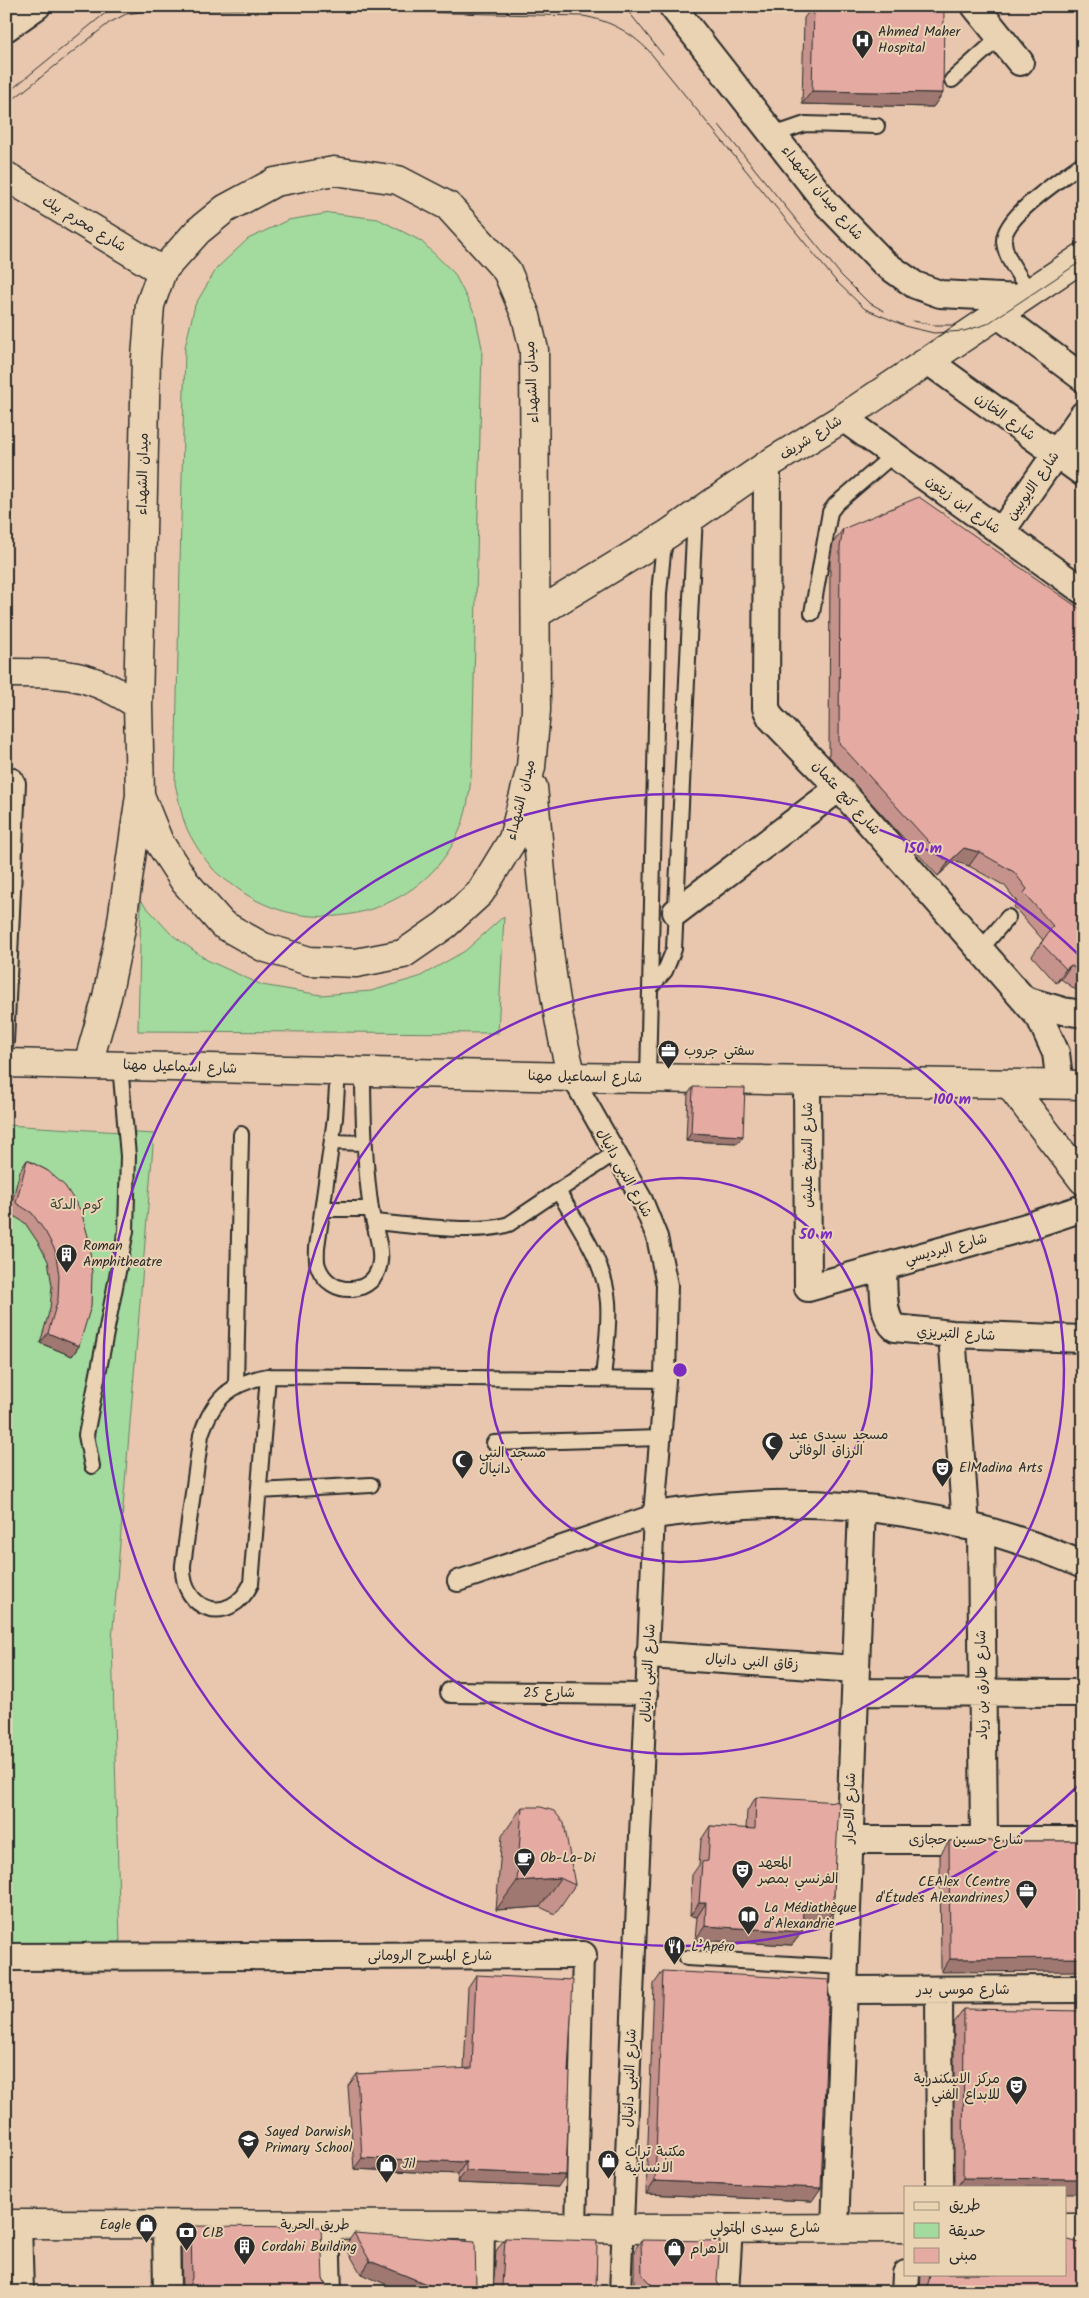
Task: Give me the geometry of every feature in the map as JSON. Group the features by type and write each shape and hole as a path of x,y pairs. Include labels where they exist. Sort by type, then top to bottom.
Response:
{"main road":[{"name":"ميدان الشهداء","path":"334,171 398,180 448,206 507,271 526,316 534,350 536,614 536,710 531,767 514,839 480,893 445,925 403,954 356,963 309,960 263,947 222,924 185,882 159,842 140,795 138,706 146,358 150,305 162,271 198,231 225,209 275,182 334,171"},
{"name":"شارع محرم بيك","path":"6,176 162,271"},
{"name":"شارع شريف","path":"536,614 668,534 766,465 843,418 1083,257"},
{"path":"6,673 58,673 80,676 118,692 138,706"},
{"path":"531,767 559,1030 572,1078"},
{"path":"88,1064 108,997 120,936 140,795"},
{"name":"شارع اسماعيل مهنا","path":"6,1063 572,1078 1071,1085"},
{"path":"1009,1084 1083,1180"},
{"name":"طريق الحرية","path":"12,2224 481,2225 624,2228"},
{"name":"شارع سيدى المتولي","path":"624,2228 904,2228"},
{"path":"1066,2228 1083,2228"}],"street":[{"name":"شارع ميدان الشهداء","path":"672,6 828,205 884,263 915,285 940,294 1025,296"},
{"path":"975,6 1020,62"},
{"path":"6,28 31,8"},
{"path":"997,314 1083,378"},
{"name":"شارع الخازن","path":"928,361 1083,473"},
{"name":"شارع الايوبيين","path":"1001,532 1083,415"},
{"name":"شارع ابن زيتون","path":"843,418 1083,591"},
{"name":"شارع كنج عثمان","path":"766,465 766,708 772,718 839,788 1040,1018 1071,1085"},
{"path":"676,912 839,788"},
{"path":"1025,1000 1063,1011 1083,1014"},
{"name":"شارع النبى دانيال","path":"572,1078 613,1154 642,1200 657,1237 666,1285 665,1380 654,1515 620,2292"},
{"name":"شارع الشيخ عليش","path":"808,1082 808,1288"},
{"name":"شارع البرديسي","path":"808,1288 1026,1227 1083,1208"},
{"name":"شارع التبريزي","path":"883,1267 889,1323 895,1328 906,1331 952,1334 1083,1339"},
{"name":"شارع طارق بن زياد","path":"952,1334 973,1528 982,1693 984,1840"},
{"path":"458,1581 654,1515 733,1506 792,1504 862,1508 914,1515 973,1528 1058,1554 1083,1565"},
{"name":"شارع الاحرار","path":"835,2228 862,1508"},
{"name":"زقاق النبى دانيال","path":"649,1655 855,1681 982,1693 1083,1694"},
{"name":"شارع 25","path":"451,1692 647,1694"},
{"name":"شارع حسين حجازى","path":"849,1840 1083,1840"},
{"name":"شارع المسرح الرومانى","path":"6,1957 583,1955 576,2227"},
{"name":"شارع موسى بدر","path":"843,1979 939,1990 1083,1989"},
{"path":"939,1990 940,2186"},
{"path":"12,2224 20,2292"},
{"path":"166,2224 167,2292"},
{"path":"326,2225 328,2292"},
{"path":"480,2292 481,2225"},
{"path":"725,2292 729,2228"},
{"path":"905,2292 906,2276"}],"lane":[{"path":"952,80 1000,37"},
{"path":"773,135 805,124 877,126"},
{"path":"1025,296 1006,252 1004,239 1009,225 1026,206 1083,163"},
{"path":"812,613 830,512 836,504 893,455"},
{"path":"650,988 665,971 674,949 696,514"},
{"path":"648,1079 658,593 662,553 668,534"},
{"path":"6,772 15,776 18,783 6,1042"},
{"path":"981,949 1008,917"},
{"path":"92,1466 86,1435 126,1231 129,1189 120,1065"},
{"path":"351,1071 364,1143 372,1216 380,1262 374,1278 360,1289 342,1290 326,1281 317,1265 317,1248 332,1142 351,1071"},
{"path":"236,1386 241,1134"},
{"path":"332,1142 364,1143"},
{"path":"324,1209 490,1229 509,1224 613,1154"},
{"path":"558,1191 595,1256 604,1278 608,1302 604,1379"},
{"path":"268,1376 252,1584 245,1596 235,1605 222,1610 208,1609 196,1602 187,1592 183,1579 184,1565 201,1435 207,1415 220,1398 236,1386 251,1379 268,1376 665,1380"},
{"path":"494,1443 660,1438"},
{"path":"259,1491 371,1485"},
{"path":"687,1958 843,1979"}],"green space":[{"path":"330,213 378,219 421,241 454,273 475,314 482,348 472,764 466,812 455,840 437,867 413,888 386,904 356,913 325,916 294,914 264,904 218,874 203,856 188,831 175,784 185,347 195,305 217,268 248,239 288,220"},
{"path":"141,901 171,934 207,960 262,985 321,995 371,991 419,977 465,951 504,916 498,1033 138,1031"},
{"name":"كوم الدكة","path":"6,1125 154,1134 112,1640 120,1944 6,1946"}],"building":[{"path":"814,6 944,8 943,93 812,91"},
{"path":"919,497 1083,611 1083,974 1071,965 1066,969 1041,943 1053,926 1024,893 1027,889 1014,872 979,852 964,848 948,863 839,743 840,547 843,529"},
{"path":"693,1087 745,1088 743,1136 691,1133"},
{"name":"Roman Amphitheatre","path":"27,1160 48,1171 65,1186 81,1211 89,1240 92,1274 91,1306 79,1346 48,1333 58,1299 59,1275 55,1250 46,1233 32,1213 16,1203"},
{"path":"756,1797 839,1802 833,1911 803,1909 802,1932 705,1926 706,1903 699,1903 702,1862 708,1861 710,1826 755,1829"},
{"path":"522,1807 541,1807 554,1811 564,1823 575,1885 560,1878 517,1881"},
{"path":"949,1841 1083,1841 1083,1958 950,1959"},
{"path":"663,1971 829,1980 821,2188 655,2181"},
{"path":"476,1975 573,1980 568,2072 570,2072 566,2175 466,2171 466,2162 362,2158 357,2074 472,2068"},
{"name":"مركز الاسكندرية للابداع الفني","path":"964,2009 1083,2011 1083,2179 963,2178"},
{"name":"Cordahi Building","path":"191,2226 321,2227 323,2279 327,2292 184,2292 192,2278"},
{"path":"354,2233 475,2242 476,2286 482,2292 446,2292 370,2261"},
{"path":"505,2238 597,2241 596,2292 497,2292 502,2286"},
{"path":"1066,2239 1083,2244 1083,2286 1078,2292 921,2292 927,2287 930,2276 1066,2276"},
{"name":"الاهرام","path":"641,2240 720,2241 717,2281 721,2292 659,2292 642,2275"}],"tram line":[{"path":"6,94 114,6"},
{"path":"624,6 663,55"},
{"path":"6,105 109,23 126,14 145,11 277,9 583,16 619,28 649,51 835,280 865,309 908,327 934,333 964,331 987,324 1083,260"},
{"path":"719,125 841,275 868,302 884,311"},
{"path":"913,321 934,325 955,325"}],"place":[{"name":"Ahmed Maher Hospital","path":"862,59"},
{"name":"سفتي جروب","path":"668,1070"},
{"name":"Roman Amphitheatre","path":"67,1273"},
{"name":"مسجد سيدى عبد الرزاق الوفائى","path":"773,1462"},
{"name":"مسجد النبي دانيال","path":"463,1480"},
{"name":"ElMadina Arts","path":"943,1487"},
{"name":"Ob-La-Di","path":"524,1877"},
{"name":"المعهد الفرنسي بمصر","path":"742,1890"},
{"name":"CEAlex (Centre d'Études Alexandrines)","path":"1026,1909"},
{"name":"La Médiathèque d’Alexandrie","path":"748,1935"},
{"name":"L’Apéro","path":"675,1966"},
{"name":"مركز الاسكندرية للابداع الفني","path":"1016,2106"},
{"name":"Sayed Darwish Primary School","path":"249,2159"},
{"name":"مكتبة تراث الانسانية","path":"609,2179"},
{"name":"Jil","path":"386,2183"},
{"name":"Eagle","path":"147,2244"},
{"name":"CIB","path":"186,2252"},
{"name":"Cordahi Building","path":"245,2266"},
{"name":"الاهرام","path":"674,2268"}]}
